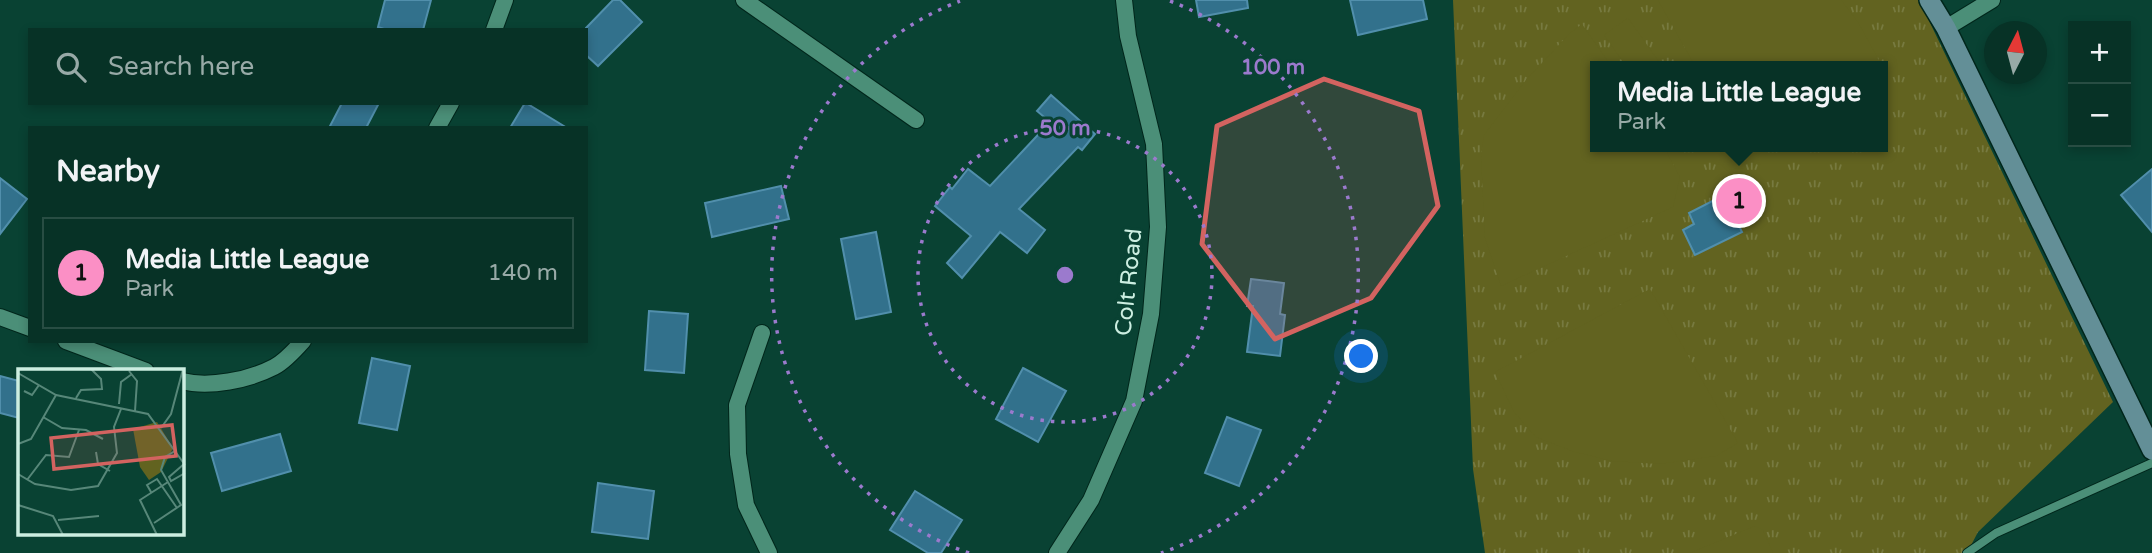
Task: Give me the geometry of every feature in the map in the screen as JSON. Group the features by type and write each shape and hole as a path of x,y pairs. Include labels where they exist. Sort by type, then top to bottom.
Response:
{"main road":[{"path":"1929,0 1946,27 2152,450"}],"street":[{"path":"495,28 505,0"},
{"path":"744,0 916,120"},
{"name":"Colt Road","path":"1057,553 1091,500 1133,401 1151,314 1158,227 1154,144 1129,36 1124,0"},
{"path":"1946,27 1992,0"},
{"path":"438,126 450,105"},
{"path":"0,317 28,327"},
{"path":"762,333 737,405 738,454 746,505 769,553"},
{"path":"71,343 141,369"},
{"path":"184,381 230,382 275,367 301,343"}],"lane":[{"path":"1968,553 1996,533 2152,463"}],"highlighted area":[{"path":"1324,79 1419,111 1438,206 1371,298 1275,339 1202,244 1217,126"}],"green space":[{"path":"1453,0 1919,0 2113,402 1978,532 1967,553 1485,553 1473,469"},
{"path":"1658,0 1841,0 1858,22 1879,61 1692,61"},
{"path":"1628,18 1658,61 1622,61 1604,35"},
{"path":"1582,24 1608,61 1590,61 1590,152 1667,152 1680,177 1673,207 1501,286 1485,238 1481,156 1484,135 1526,80 1569,34"},
{"path":"1650,289 1738,443 1716,456 1659,464 1612,461 1575,452 1536,437 1514,412 1495,372"},
{"path":"1755,526 1763,530 1773,553 1690,553"}],"building":[{"path":"385,0 431,0 424,28 378,27"},
{"path":"613,0 620,0 642,22 598,66 588,57 586,28"},
{"path":"1196,0 1247,0 1248,8 1199,17"},
{"path":"1350,0 1423,0 1427,19 1358,35"},
{"path":"1051,95 1095,134 1082,150 1078,147 1019,209 1045,230 1027,253 1000,232 962,278 947,263 971,236 935,206 968,169 990,186 1050,122 1037,111"},
{"path":"341,105 378,105 367,126 330,126"},
{"path":"524,105 529,105 564,126 511,126"},
{"path":"2152,169 2152,232 2121,195"},
{"path":"0,178 27,199 0,234"},
{"path":"781,186 789,219 712,237 705,203"},
{"path":"1724,195 1742,232 1695,255 1683,230 1694,224 1689,213"},
{"path":"876,232 891,312 856,319 841,239"},
{"path":"1251,279 1284,283 1280,314 1285,315 1280,356 1247,352 1253,306 1247,306"},
{"path":"649,311 688,314 684,373 645,370"},
{"path":"372,358 410,366 397,430 359,423"},
{"path":"1023,368 1066,391 1038,442 996,419"},
{"path":"0,376 18,381 18,418 0,413"},
{"path":"1227,417 1261,430 1239,486 1205,473"},
{"path":"280,434 291,471 222,491 211,453"},
{"path":"598,483 654,491 648,539 592,532"},
{"path":"915,491 962,520 941,553 928,553 890,530"}],"place":[{"name":"Media Little League","path":"1739,201"}]}
